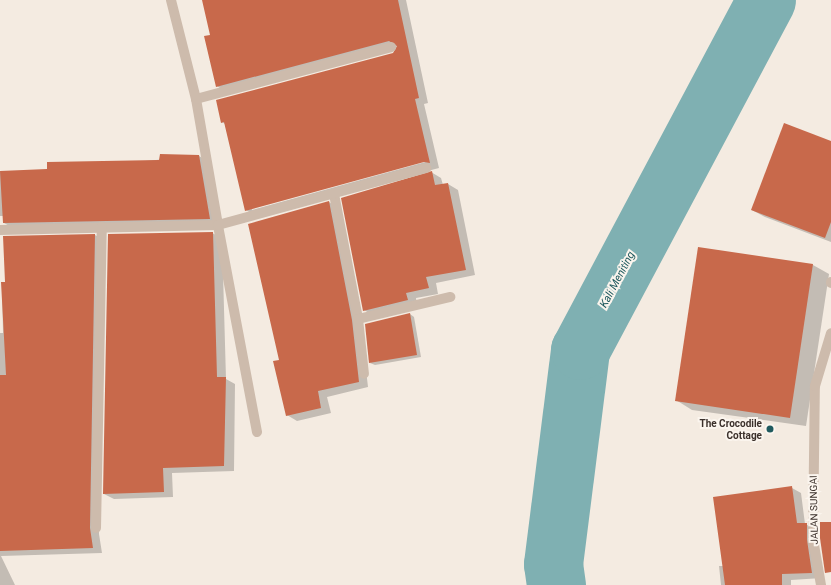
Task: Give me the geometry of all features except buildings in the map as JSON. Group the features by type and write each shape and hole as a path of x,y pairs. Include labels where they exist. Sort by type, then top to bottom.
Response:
{"street":[{"path":"171,0 196,100 257,432"},
{"path":"196,100 391,47"},
{"path":"0,230 218,225 426,168"},
{"path":"334,194 358,319 364,374"},
{"path":"96,528 102,227"},
{"path":"358,319 450,297"},
{"name":"JALAN SUNGAI","path":"821,585 813,540 815,386 831,333"}],"waterway":[{"name":"Kali Meniting","path":"556,585 553,564 580,350 766,0"}],"place":[{"name":"The Crocodile Cottage","path":"770,429"}]}
